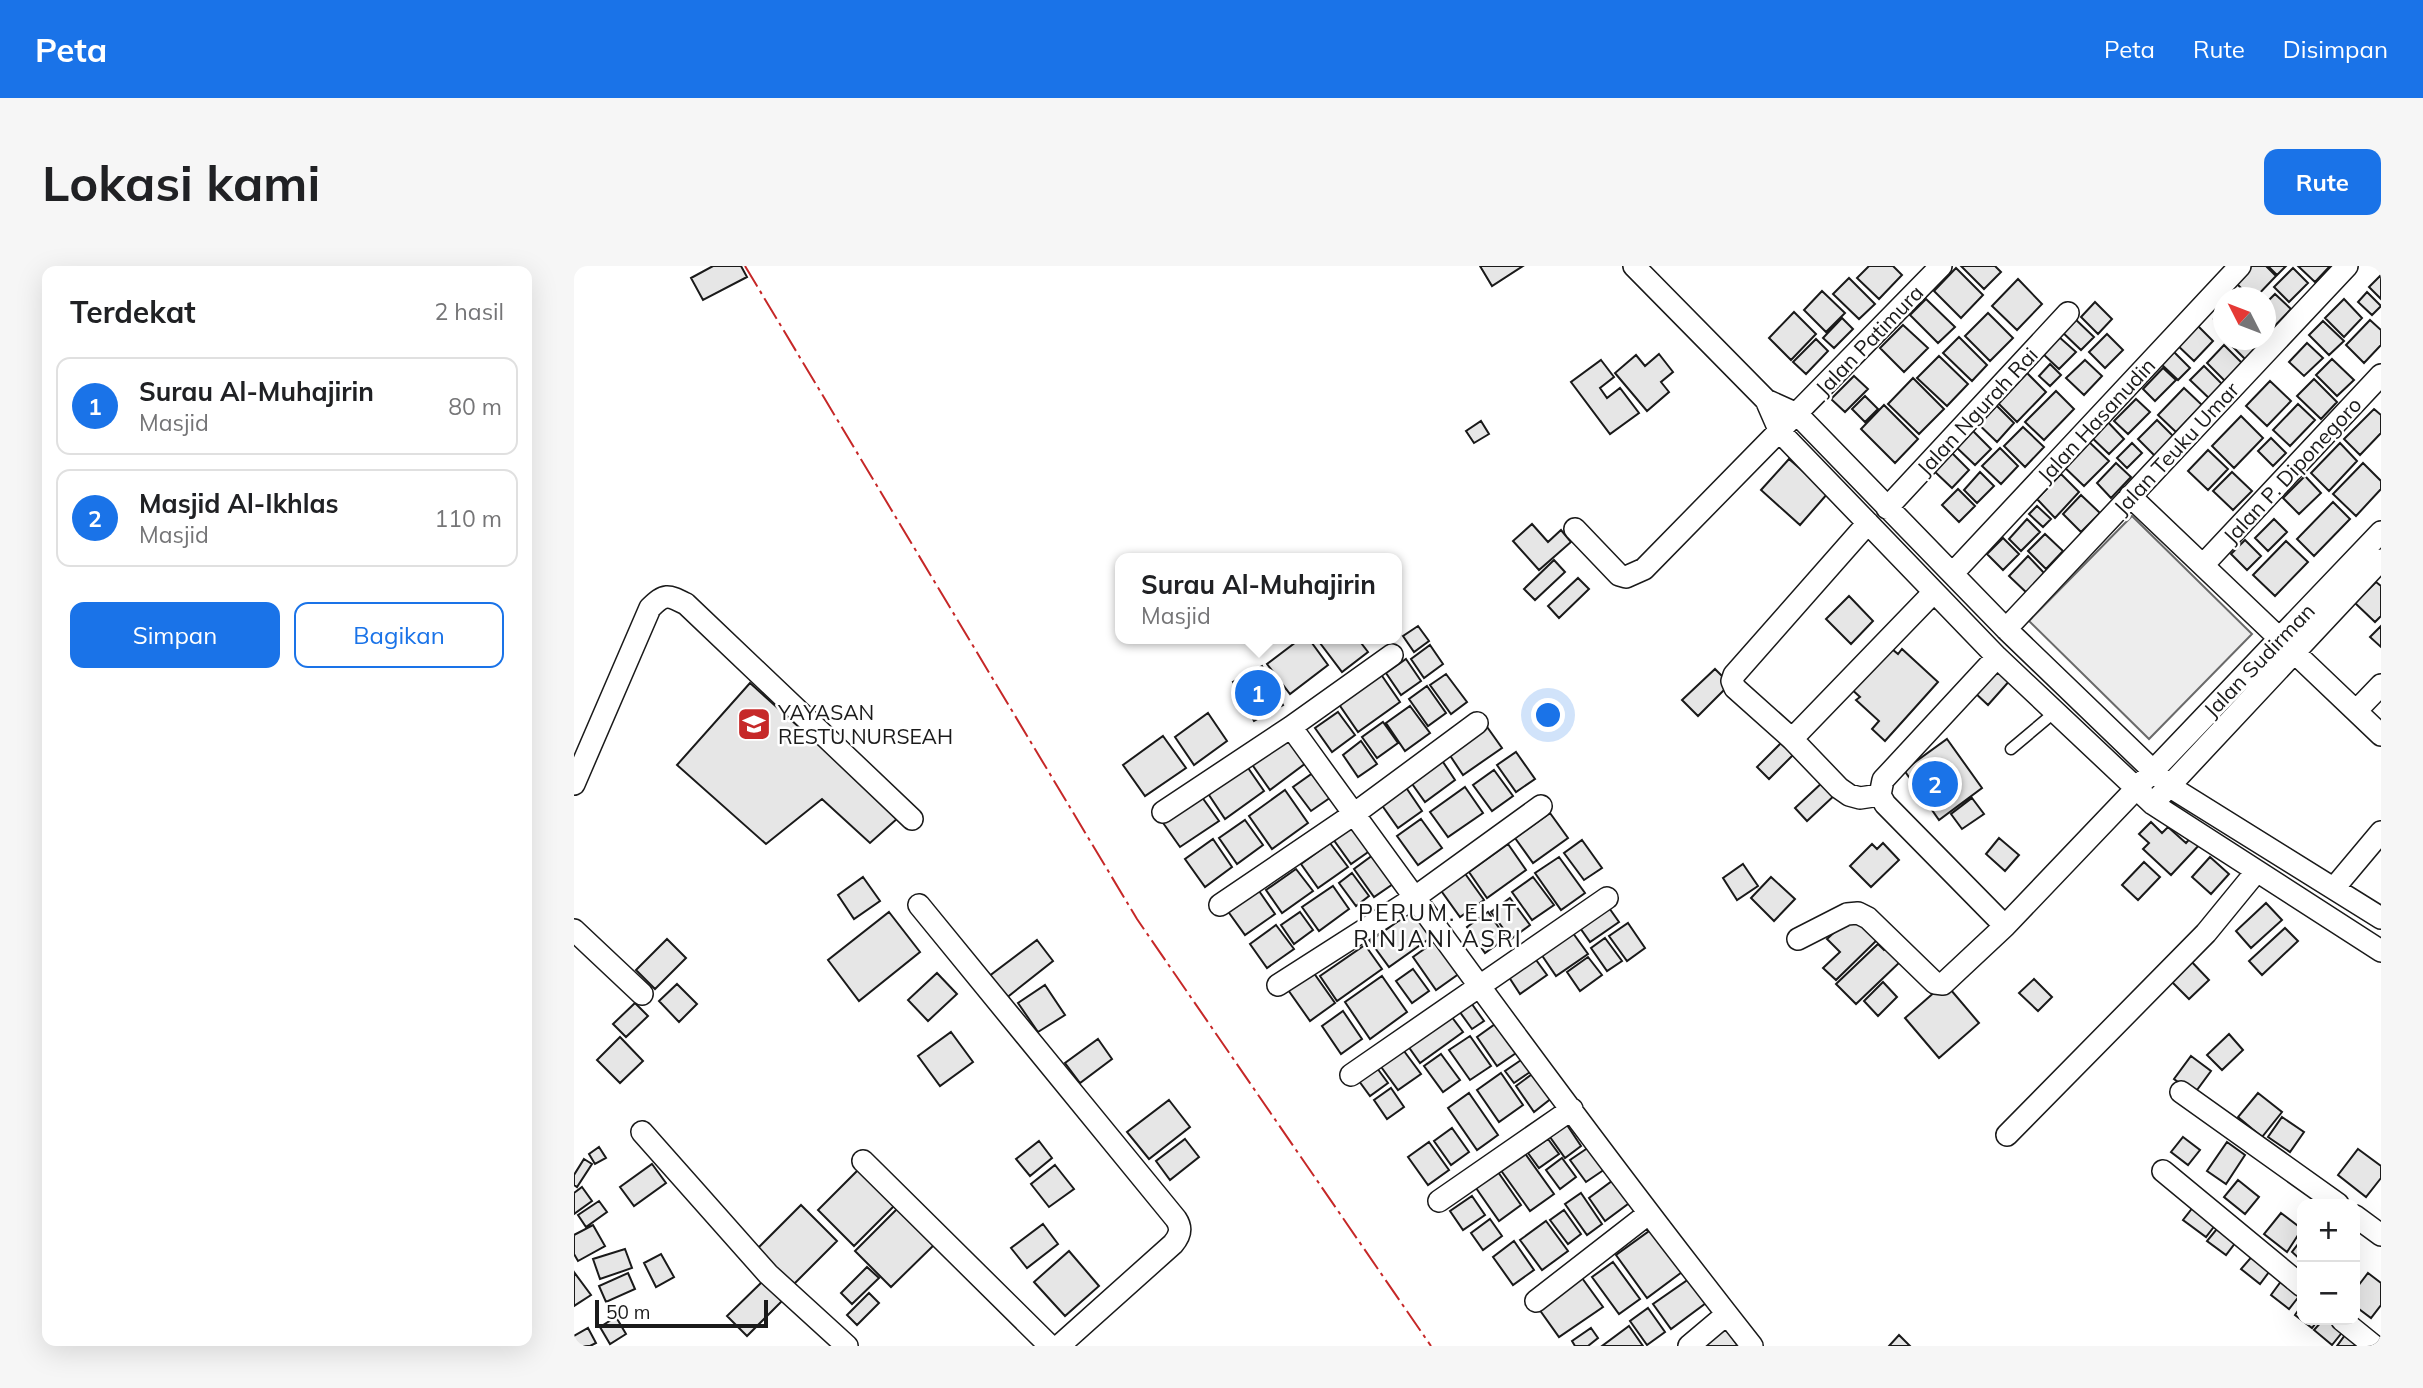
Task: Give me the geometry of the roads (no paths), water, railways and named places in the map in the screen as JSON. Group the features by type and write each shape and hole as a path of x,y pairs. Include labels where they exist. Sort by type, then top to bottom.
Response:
{"street":[{"path":"1634,266 1766,400 1780,432 1934,592 1997,657 2153,804 2381,951"},
{"name":"Jalan Patimura","path":"1574,529 1619,575 1626,577 1644,569 1941,266"},
{"name":"Jalan Hasanudin","path":"1953,573 2240,266"},
{"name":"Jalan Teuku Umar","path":"2006,629 2347,266"},
{"name":"Jalan Ngurah Rai","path":"1887,508 2068,313"},
{"name":"Jalan P. Diponegoro","path":"2203,565 2381,374"},
{"path":"1766,400 1797,414 2006,629 2152,772 2169,786 2381,918"},
{"path":"2130,496 2381,735"},
{"path":"1868,523 1734,675 1732,681 1735,688 1849,795 1860,798 1880,795"},
{"name":"Jalan Sudirman","path":"1798,939 1847,914 1857,912 1868,918 1935,982 1943,984 2005,926 2152,772 2287,645 2381,532"},
{"path":"2153,804 2287,645 2381,560"},
{"path":"1792,739 1934,592"},
{"path":"574,784 650,608 660,598 670,596 686,604 912,819"},
{"path":"1163,812 1291,727 1392,655"},
{"path":"1997,657 1883,780 1880,795 1885,804 2005,926"},
{"path":"2356,711 2381,685"},
{"path":"1220,905 1353,814 1477,723"},
{"path":"1291,727 1648,1214 1752,1346"},
{"path":"1278,985 1414,898 1541,806"},
{"path":"2334,888 2381,832"},
{"path":"2007,1135 2206,933 2256,872"},
{"path":"1351,1075 1607,898"},
{"path":"919,905 1179,1224 1179,1236 1174,1244 1071,1343"},
{"path":"574,930 642,994"},
{"path":"2181,1092 2331,1199"},
{"path":"1439,1201 1572,1109"},
{"path":"642,1132 768,1274 848,1346"},
{"path":"863,1161 1050,1346"},
{"path":"2164,1171 2297,1282"},
{"path":"1536,1301 1648,1214"},
{"path":"2360,1220 2381,1235"},
{"path":"1689,1346 1727,1314"},
{"path":"2348,1325 2374,1346"}],"lane":[{"path":"2011,749 2055,712"}],"place":[{"name":"Surau Al-Muhajirin","path":"1258,693"},
{"name":"YAYASAN RESTU NURSEAH","path":"754,724"},
{"name":"Masjid Al-Ikhlas","path":"1935,784"}],"district":[{"name":"PERUM. ELIT RINJANI ASRI","path":"1438,925"}]}
